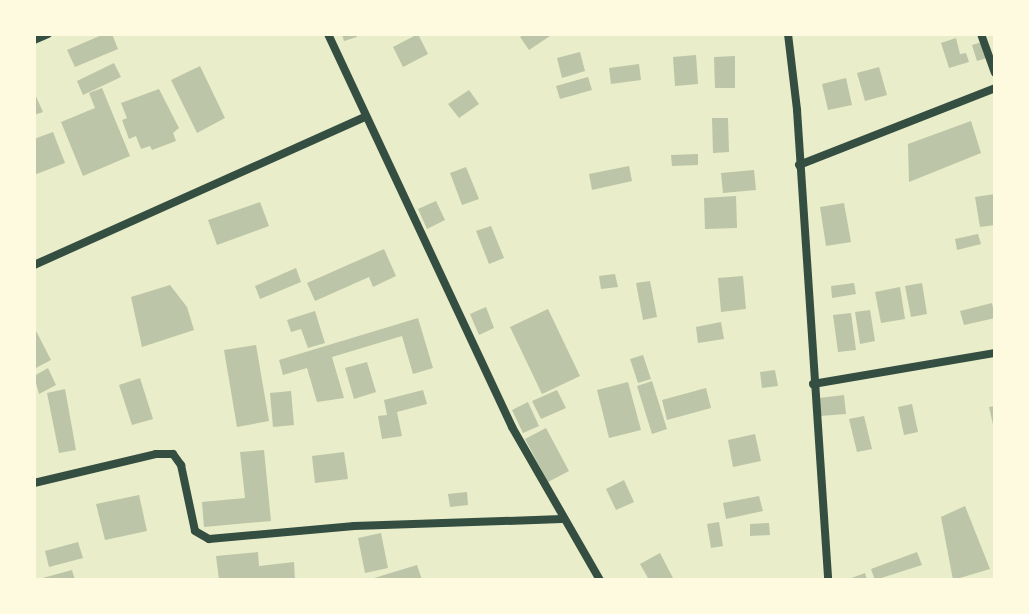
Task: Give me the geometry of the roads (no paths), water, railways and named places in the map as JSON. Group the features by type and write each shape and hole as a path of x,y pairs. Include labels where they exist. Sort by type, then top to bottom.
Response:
{"street":[{"path":"34,40 48,34"},
{"path":"328,34 512,427 562,519 600,580"},
{"path":"788,34 828,580"},
{"path":"981,34 995,73"},
{"path":"799,165 995,88"},
{"path":"34,265 365,117"},
{"path":"813,384 995,353"},
{"path":"34,483 156,454 173,454 181,465 195,531 209,539 354,526 562,519"}]}
